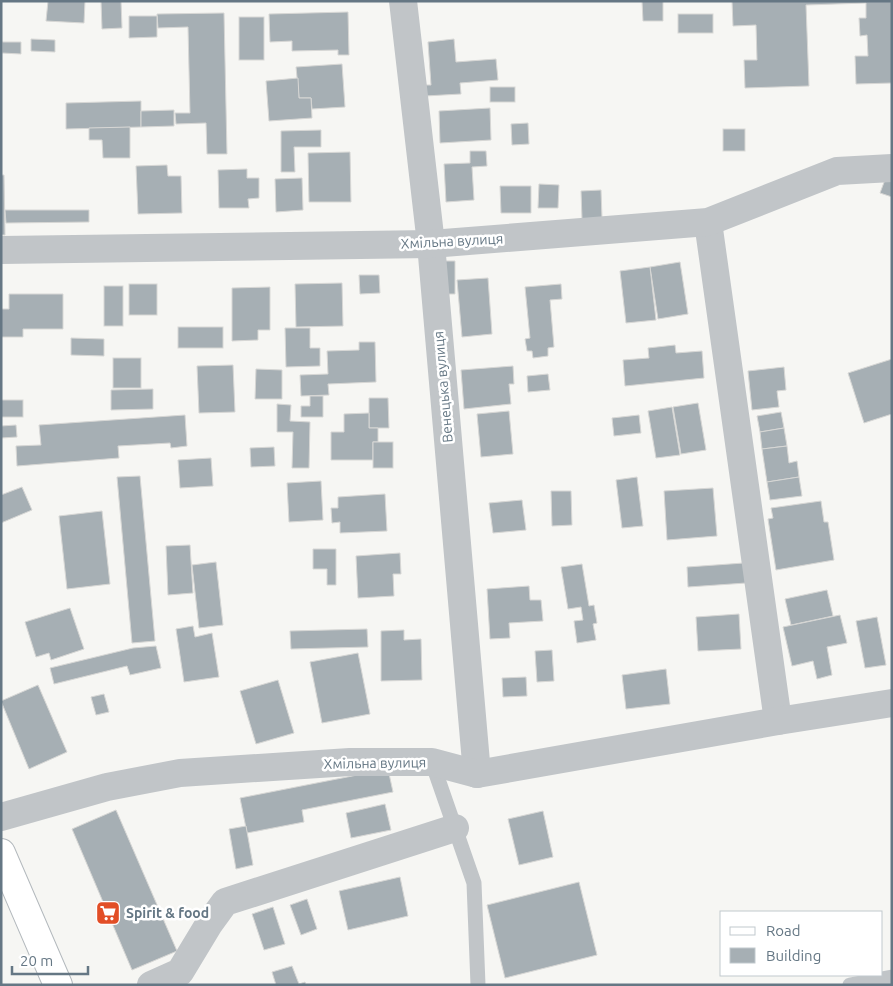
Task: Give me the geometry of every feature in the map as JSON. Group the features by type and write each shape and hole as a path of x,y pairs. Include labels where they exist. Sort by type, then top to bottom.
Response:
{"main road":[{"path":"1,852 58,985"}],"street":[{"name":"Венецька вулиця","path":"404,1 431,244 477,774"},
{"name":"Хмільна вулиця","path":"1,250 431,244 708,222 837,171 892,168"},
{"path":"708,222 778,721"},
{"name":"Хмільна вулиця","path":"1,818 107,787 180,773 350,762 432,762 477,774 892,703"},
{"path":"151,985 180,972 209,924 225,902 455,828"}],"lane":[{"path":"432,762 474,883 478,985"},
{"path":"850,985 892,976"}],"building":[{"path":"48,1 85,1 84,23 46,21"},
{"path":"101,1 121,1 122,28 102,29"},
{"path":"642,1 663,1 663,21 643,21"},
{"path":"732,1 892,1 892,83 856,84 855,56 868,56 867,35 860,36 859,18 866,18 866,3 806,5 809,86 745,88 744,60 757,60 756,25 733,26"},
{"path":"348,12 349,55 338,55 338,50 292,51 292,41 270,42 269,14"},
{"path":"224,13 227,154 207,154 206,123 176,124 175,113 190,113 188,27 158,28 157,14"},
{"path":"678,14 713,14 713,33 678,33"},
{"path":"129,16 157,16 157,37 129,38"},
{"path":"239,17 264,17 264,60 239,60"},
{"path":"31,39 55,40 55,52 31,51"},
{"path":"454,39 456,62 496,59 498,80 460,83 461,94 425,96 425,85 431,85 428,42"},
{"path":"2,42 21,42 21,54 2,53"},
{"path":"342,64 345,107 312,109 311,98 299,98 296,67"},
{"path":"298,78 299,98 311,98 312,118 269,121 266,81"},
{"path":"490,87 515,87 515,102 490,102"},
{"path":"141,101 141,127 66,129 66,103"},
{"path":"490,108 491,140 440,143 439,111"},
{"path":"174,110 174,126 141,127 141,111"},
{"path":"528,123 529,144 512,145 511,124"},
{"path":"130,127 130,158 103,158 102,140 89,140 89,128"},
{"path":"723,129 745,129 745,151 723,151"},
{"path":"321,130 321,147 294,147 295,172 281,172 281,131"},
{"path":"470,151 486,151 487,166 472,167 474,200 446,202 444,164 470,163"},
{"path":"350,152 351,202 309,202 308,153"},
{"path":"167,165 168,176 181,176 182,213 138,214 136,166"},
{"path":"247,169 247,178 259,178 259,198 248,199 249,208 219,208 218,170"},
{"path":"1,175 4,175 5,235 1,235"},
{"path":"886,177 892,179 892,197 880,193"},
{"path":"302,178 303,210 276,212 275,179"},
{"path":"539,184 559,185 558,208 538,208"},
{"path":"500,186 531,186 531,213 501,213"},
{"path":"601,190 602,218 582,219 581,191"},
{"path":"5,210 89,210 89,222 6,223"},
{"path":"442,261 455,261 455,294 443,294"},
{"path":"680,262 688,314 658,319 650,267"},
{"path":"650,267 656,320 626,323 620,271"},
{"path":"359,275 379,275 380,293 360,294"},
{"path":"488,278 492,334 462,337 457,280"},
{"path":"342,283 343,326 296,327 295,284"},
{"path":"129,284 157,284 157,315 129,315"},
{"path":"561,284 562,299 550,300 554,347 548,348 548,356 533,358 532,351 527,351 525,339 530,338 525,287"},
{"path":"104,286 123,286 123,326 104,326"},
{"path":"270,287 270,330 258,330 258,340 232,341 232,288"},
{"path":"9,294 63,294 63,329 23,329 23,337 1,337 1,309 9,309"},
{"path":"178,327 223,327 223,348 178,348"},
{"path":"285,328 310,328 310,348 320,348 320,366 286,367"},
{"path":"71,338 104,339 104,356 71,355"},
{"path":"359,342 375,342 376,382 328,384 329,395 301,396 300,375 328,374 327,351 359,350"},
{"path":"675,345 676,353 702,351 704,378 625,386 623,360 649,358 648,348"},
{"path":"113,358 141,358 141,388 113,388"},
{"path":"892,359 892,414 864,423 848,373"},
{"path":"233,365 235,412 199,413 197,366"},
{"path":"513,366 514,384 509,384 511,404 464,409 461,370"},
{"path":"784,367 786,390 777,391 779,407 752,410 748,371"},
{"path":"256,369 282,370 282,399 255,399"},
{"path":"548,374 550,390 528,392 527,376"},
{"path":"153,389 153,409 111,410 111,390"},
{"path":"310,396 323,396 323,417 301,417 301,406 310,406"},
{"path":"369,398 388,398 389,428 369,428"},
{"path":"1,400 23,400 23,417 1,417"},
{"path":"698,403 706,450 681,454 673,407"},
{"path":"277,404 291,405 290,421 310,422 309,468 292,468 293,432 277,432"},
{"path":"672,407 680,455 656,458 648,411"},
{"path":"509,411 513,454 481,457 477,414"},
{"path":"781,412 784,428 760,432 757,416"},
{"path":"369,413 369,428 378,428 378,442 373,442 373,460 331,460 331,432 344,432 344,414"},
{"path":"185,415 187,446 171,448 170,443 118,446 119,458 17,466 16,446 41,445 39,425"},
{"path":"639,415 641,433 614,436 612,418"},
{"path":"16,425 17,437 1,438 1,426"},
{"path":"784,428 787,446 762,449 760,432"},
{"path":"373,442 393,442 393,468 373,468"},
{"path":"787,446 789,463 797,461 799,477 767,482 762,449"},
{"path":"274,447 275,466 251,467 250,448"},
{"path":"211,458 213,486 180,488 178,460"},
{"path":"140,476 155,641 132,643 117,477"},
{"path":"637,477 643,526 622,528 616,480"},
{"path":"799,477 802,496 770,500 767,482"},
{"path":"321,481 323,520 289,522 287,483"},
{"path":"22,487 32,510 1,523 1,495"},
{"path":"713,488 717,536 667,540 664,491"},
{"path":"551,491 571,491 572,525 552,526"},
{"path":"385,494 387,531 340,533 340,522 332,523 331,508 338,508 338,497"},
{"path":"522,500 526,530 493,533 489,503"},
{"path":"821,501 824,522 828,522 834,560 776,570 768,519 773,518 771,508"},
{"path":"102,511 110,584 67,589 59,516"},
{"path":"190,545 193,593 168,595 166,546"},
{"path":"313,549 336,549 336,585 327,585 327,569 313,569"},
{"path":"400,553 401,574 393,574 394,596 358,598 356,556"},
{"path":"216,562 223,625 199,628 192,565"},
{"path":"744,563 746,583 688,587 687,567"},
{"path":"582,564 589,606 594,605 597,623 593,624 596,640 577,643 574,621 583,620 581,607 568,609 561,567"},
{"path":"529,586 530,600 541,600 543,621 509,623 510,638 490,639 487,589"},
{"path":"827,590 833,616 791,625 785,599"},
{"path":"70,608 84,649 51,660 49,653 36,657 25,622"},
{"path":"739,614 741,649 698,651 696,617"},
{"path":"840,615 847,643 827,647 832,675 817,679 813,661 792,666 783,627"},
{"path":"877,617 886,665 865,668 856,621"},
{"path":"193,626 195,637 212,633 219,677 184,682 176,629"},
{"path":"367,629 368,647 291,649 290,631"},
{"path":"404,630 404,640 421,639 422,680 381,681 381,631"},
{"path":"156,646 161,668 130,675 127,666 54,684 50,668 133,648"},
{"path":"552,650 554,681 537,682 535,651"},
{"path":"358,653 370,714 322,723 310,662"},
{"path":"666,669 670,704 626,709 622,675"},
{"path":"526,677 527,696 503,697 502,678"},
{"path":"278,680 294,733 256,744 240,691"},
{"path":"38,685 67,752 29,769 1,701"},
{"path":"104,694 109,712 96,715 91,697"},
{"path":"388,769 393,792 302,810 304,822 247,833 240,798"},
{"path":"385,804 391,830 351,838 346,813"},
{"path":"116,810 177,951 132,970 72,829"},
{"path":"543,811 553,857 519,865 508,819"},
{"path":"246,826 253,865 236,869 229,829"},
{"path":"400,877 408,916 348,930 339,891"},
{"path":"579,882 597,955 505,978 487,905"},
{"path":"307,899 317,929 301,935 290,905"},
{"path":"273,907 285,944 264,950 252,914"},
{"path":"292,966 299,984 305,982 306,985 276,985 272,972"}],"place":[{"name":"Spirit & food","path":"108,913"}]}
